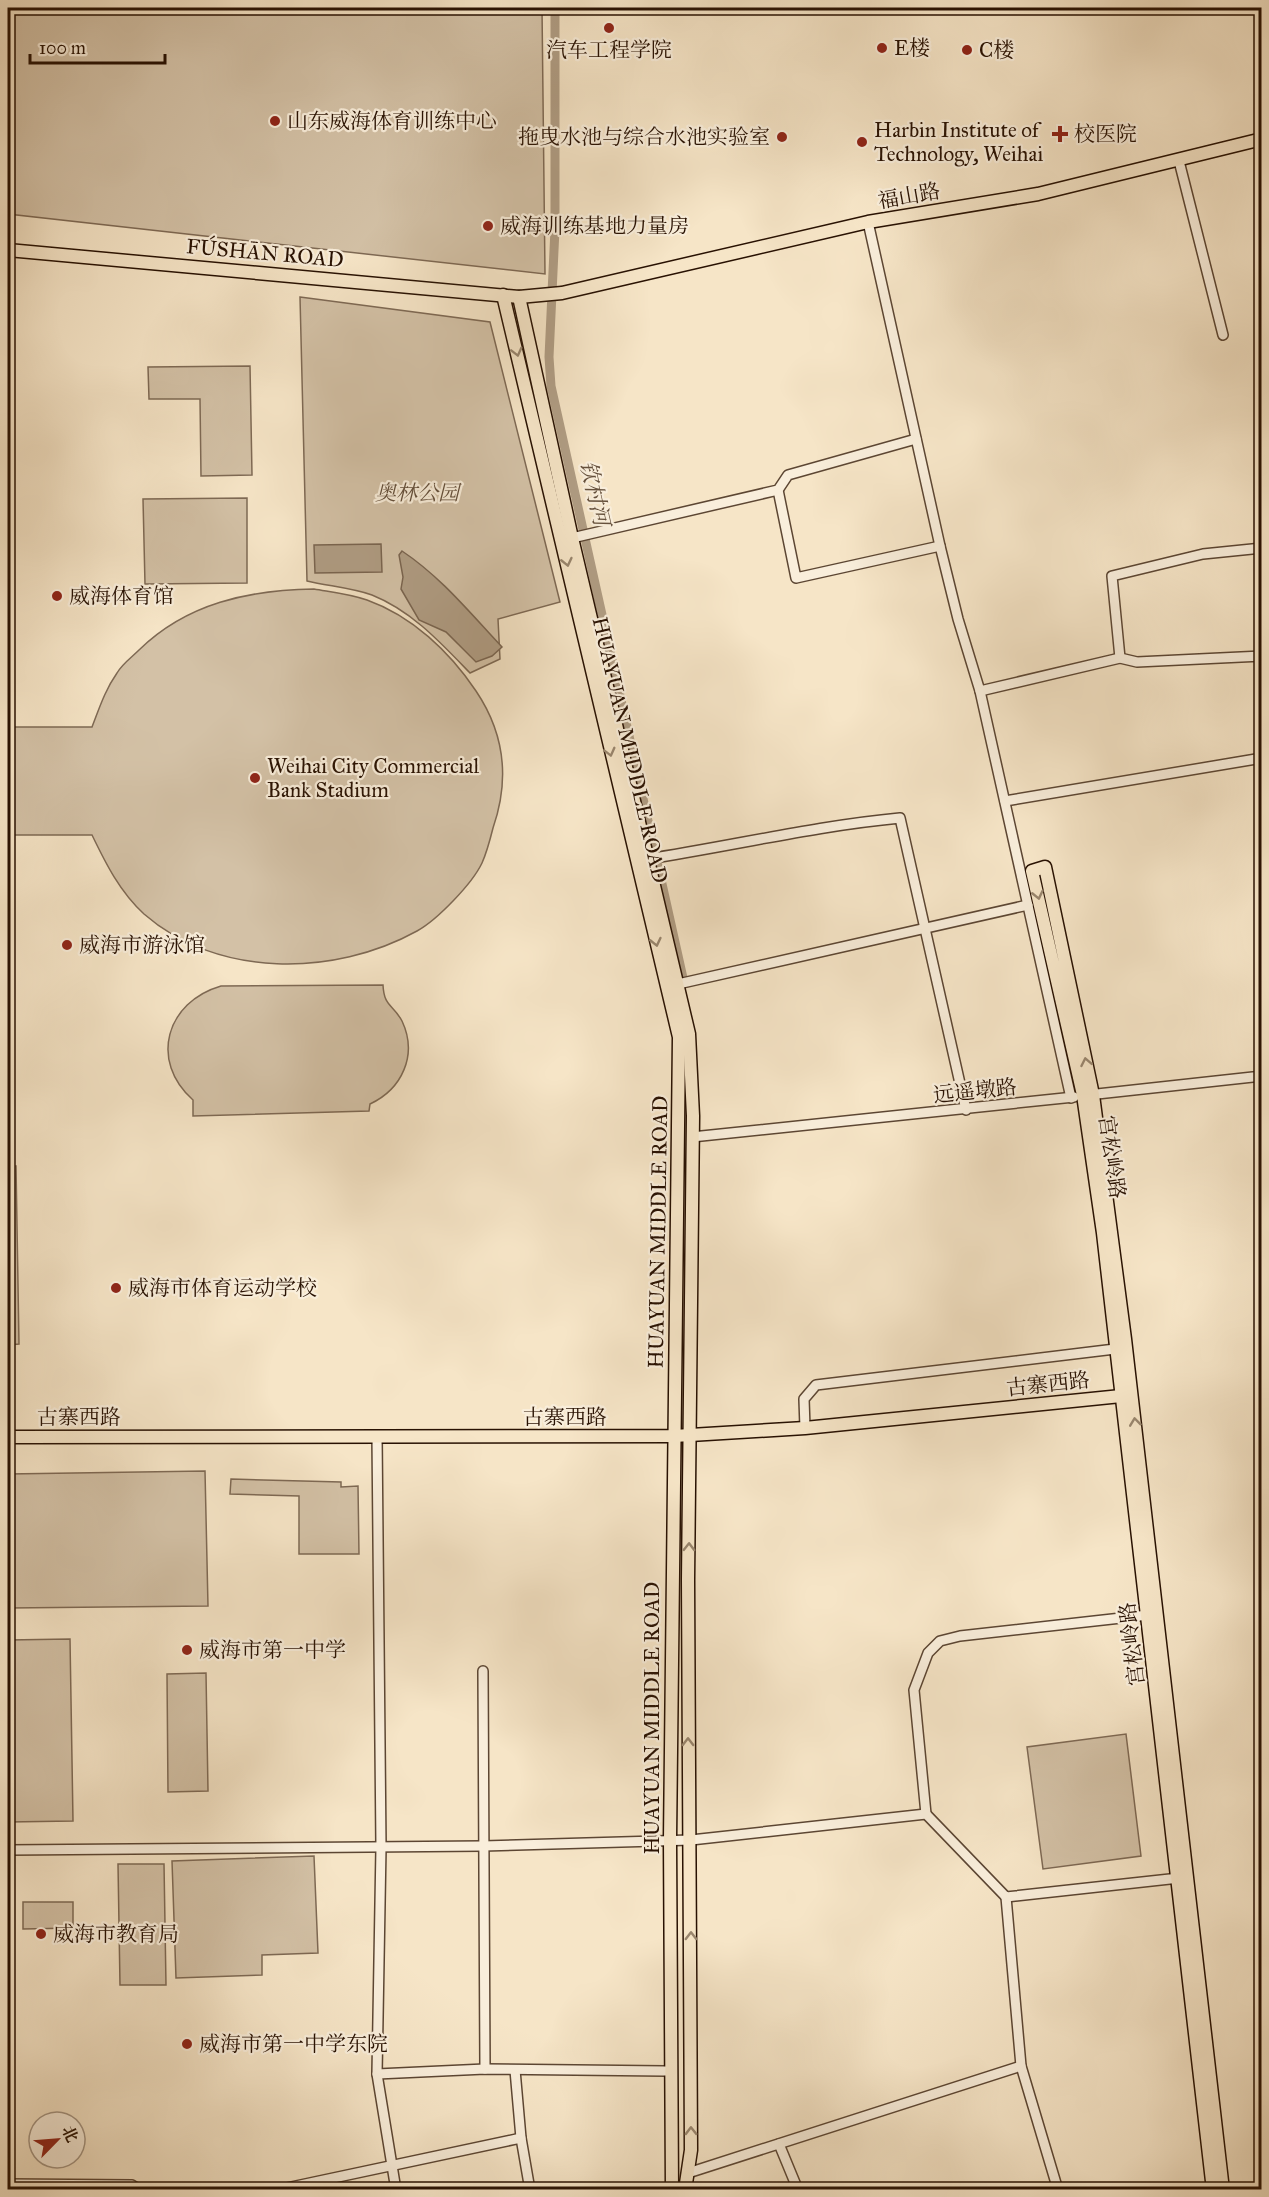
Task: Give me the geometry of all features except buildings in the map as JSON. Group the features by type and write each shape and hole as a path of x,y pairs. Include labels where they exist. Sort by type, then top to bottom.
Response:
{"main road":[{"name":"福山路","path":"545,294 562,293 868,222 1038,194 1262,140"},
{"name":"FÚSHĀN ROAD","path":"8,250 519,297 545,294"},
{"name":"HUAYUAN MIDDLE ROAD","path":"503,295 679,1037 670,1840 672,2190"},
{"name":"HUAYUAN MIDDLE ROAD","path":"519,297 689,1034 692,1137 688,1697 691,1840 691,2150 685,2190"},
{"path":"1082,1096 1032,872 1045,867 1125,1339 1223,2190"},
{"name":"宫松岭路","path":"1082,1096 1103,1233 1179,1878 1213,2190"},
{"name":"古寨西路","path":"8,1437 674,1436 805,1428 1121,1396"}],"street":[{"path":"1179,161 1222,335"},
{"path":"868,222 940,546 958,619 980,691 1028,905 1082,1096"},
{"path":"575,537 778,490 788,476 916,439"},
{"path":"778,490 796,578 940,546"},
{"path":"1120,658 1112,576 1203,554 1262,548"},
{"path":"980,691 1120,658 1137,662 1262,656"},
{"path":"1005,801 1262,758"},
{"path":"649,859 727,847 845,824 900,818 966,1110"},
{"path":"678,984 1028,905"},
{"name":"远遥墩路","path":"692,1137 966,1110 1262,1077"},
{"path":"805,1428 804,1399 816,1385 1115,1349"},
{"path":"377,1436 381,1847 377,2074 396,2190"},
{"path":"1058,2190 1021,2066 1006,1897 926,1814 914,1690 927,1653 940,1641 960,1636 1148,1615"},
{"path":"483,1671 485,2069"},
{"path":"8,1850 483,1846 691,1840 926,1814"},
{"path":"1006,1897 1179,1878"},
{"path":"688,2172 1021,2066"},
{"path":"377,2074 485,2069 664,2072"},
{"path":"515,2070 521,2138 530,2190"},
{"path":"277,2190 521,2138"},
{"path":"778,2144 798,2190"},
{"path":"8,2184 135,2188"}],"green space":[{"name":"山东威海体育训练中心","path":"15,8 542,8 545,274 8,214 8,29"},
{"name":"奥林公园","path":"300,297 490,322 560,602 498,619 500,659 470,673 425,629 387,602 372,595 307,581"},
{"path":"250,366 252,475 201,476 200,399 149,399 148,367"},
{"path":"247,498 247,583 145,584 143,499"},
{"name":"Weihai City Commercial Bank Stadium","path":"314,589 367,600 384,607 429,637 442,649 476,691 486,707 499,740 503,774 502,792 482,863 453,901 434,919 417,931 384,946 350,957 313,963 277,964 241,960 206,950 173,935 144,914 121,887 92,835 8,835 8,727 92,727 113,679 122,667 158,634 177,621 198,610 243,596"},
{"path":"383,985 385,998 399,1015 407,1034 407,1058 398,1080 381,1098 370,1104 369,1111 193,1116 193,1100 179,1085 171,1068 168,1051 170,1034 176,1019 187,1005 202,994 221,986"},
{"path":"8,1166 16,1166 19,1344 8,1345"},
{"path":"205,1471 208,1606 8,1608 8,1474"},
{"path":"231,1479 341,1482 341,1487 358,1486 359,1554 299,1554 299,1496 230,1494"},
{"path":"70,1639 73,1821 8,1822 8,1640"},
{"path":"206,1673 208,1791 168,1792 167,1674"},
{"path":"1126,1734 1141,1856 1043,1869 1027,1747"},
{"path":"314,1856 318,1953 262,1955 262,1975 176,1978 172,1861"},
{"path":"118,1864 164,1864 166,1985 120,1985"},
{"path":"23,1902 73,1902 73,1928 23,1929"}],"shaded area":[{"path":"381,544 382,572 315,573 314,545"},
{"path":"402,551 430,572 502,647 492,656 476,662 446,632 419,620 401,589 403,577 399,555"}],"waterway":[{"name":"钦村河","path":"555,8 555,229 549,357 551,386 683,978"}],"place":[{"name":"汽车工程学院","path":"609,28"},
{"name":"E楼","path":"882,48"},
{"name":"C楼","path":"967,50"},
{"name":"山东威海体育训练中心","path":"275,121"},
{"name":"校医院","path":"1060,134"},
{"name":"拖曳水池与综合水池实验室","path":"782,137"},
{"name":"Harbin Institute of Technology, Weihai","path":"862,142"},
{"name":"威海训练基地力量房","path":"488,226"},
{"name":"威海体育馆","path":"57,596"},
{"name":"Weihai City Commercial Bank Stadium","path":"255,778"},
{"name":"威海市游泳馆","path":"67,945"},
{"name":"威海市体育运动学校","path":"116,1288"},
{"name":"威海市第一中学","path":"187,1650"},
{"name":"威海市教育局","path":"41,1934"},
{"name":"威海市第一中学东院","path":"187,2044"}]}
